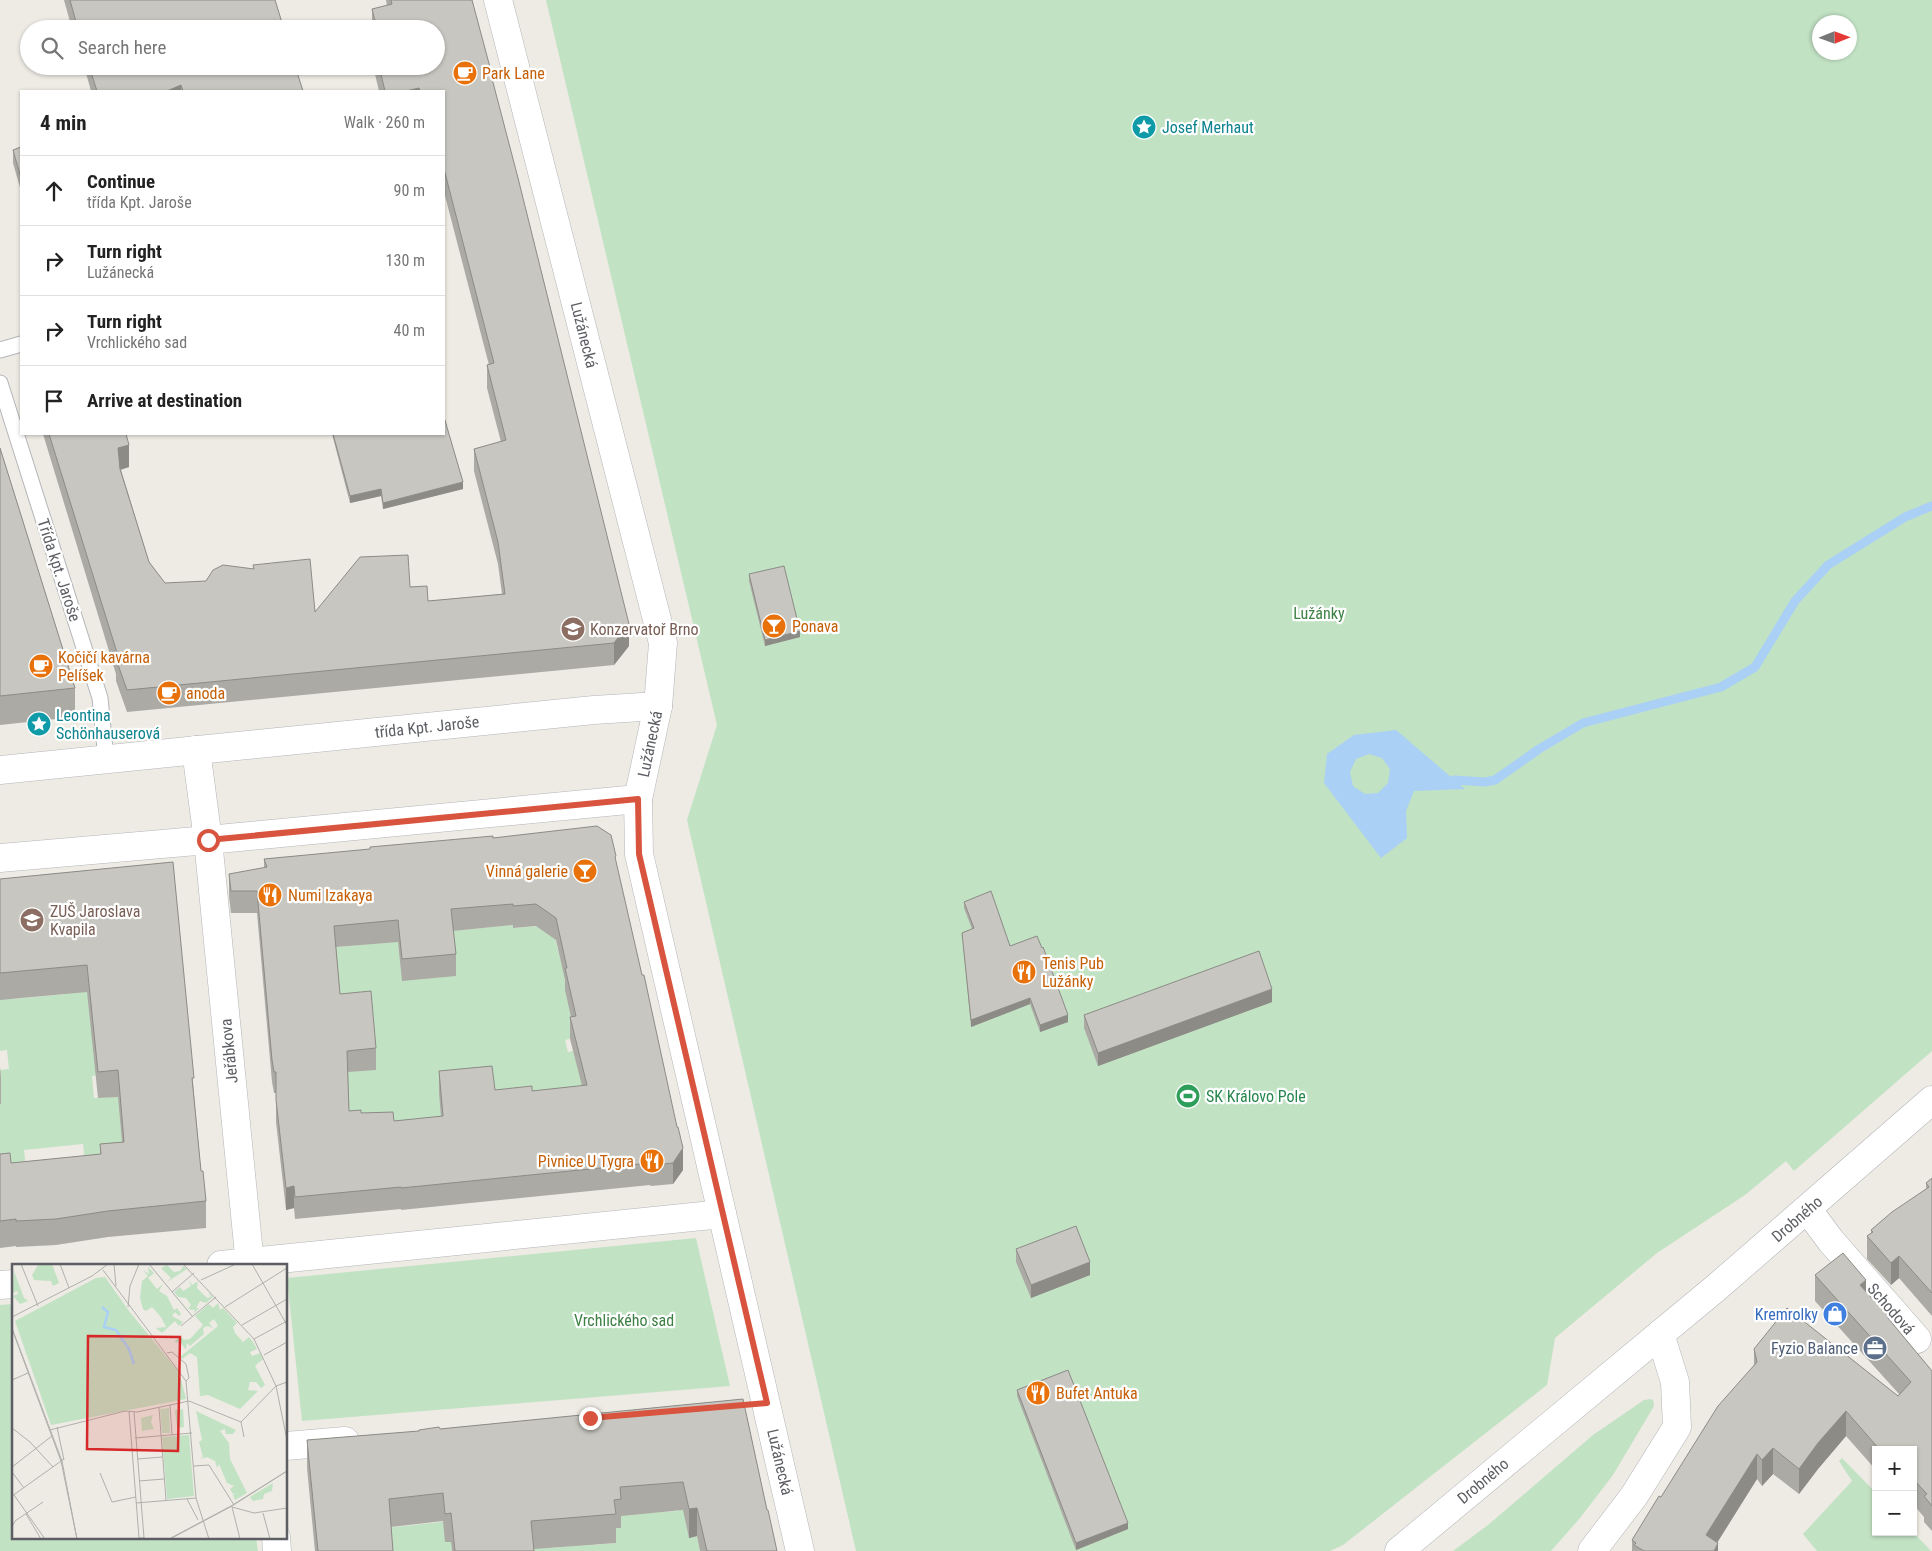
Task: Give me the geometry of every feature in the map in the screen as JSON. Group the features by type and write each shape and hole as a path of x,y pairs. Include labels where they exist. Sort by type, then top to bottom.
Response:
{"street":[{"name":"Lužánecká","path":"498,0 663,643 658,706 638,799 639,854 722,1214 754,1403 800,1551"},
{"name":"třída Kpt. Jaroše","path":"0,770 594,710 658,706"},
{"path":"196,750 208,840"},
{"path":"0,858 638,799"},
{"name":"Jeřábkova","path":"208,840 250,1263"},
{"name":"Drobného","path":"1399,1551 1808,1210 1932,1100"},
{"name":"Schodová","path":"1808,1210 1831,1241 1917,1340"},
{"path":"236,1264 722,1214"},
{"path":"1592,1551 1634,1496 1677,1427 1675,1382 1660,1334"},
{"path":"288,1446 366,1439"},
{"path":"276,1538 277,1551"}],"lane":[{"path":"0,350 20,344"},
{"name":"Třída kpt. Jaroše","path":"0,383 100,698 106,759"}],"green space":[{"name":"Lužánky","path":"546,0 1932,0 1932,1051 1794,1171 1786,1161 1745,1195 1657,1253 1555,1338 1547,1385 1343,1545 1330,1551 856,1551 687,820 717,725"},
{"path":"513,925 513,928 540,926 555,938 580,1036 565,1040 568,1052 573,1051 586,1096 443,1138 349,1132 335,1016 330,948 377,943 451,931"},
{"path":"106,966 92,1036 94,1058 99,1075 92,1076 94,1098 125,1096 124,1169 87,1182 83,1144 24,1150 28,1188 0,1181 0,1070 9,1069 7,1050 0,1051 0,973 14,999 66,994"},
{"name":"Vrchlického sad","path":"696,1238 730,1386 302,1421 288,1278"},
{"path":"12,1304 12,1538 256,1538 258,1551 0,1551 0,1305"},
{"path":"1644,1400 1653,1400 1654,1406 1613,1475 1580,1518 1551,1551 1453,1551 1488,1525 1593,1435"},
{"path":"1842,1458 1872,1489 1872,1536 1917,1536 1931,1551 1817,1551 1803,1534 1852,1481 1839,1461"},
{"path":"685,1503 689,1537 697,1536 700,1551 512,1551 554,1511 552,1548 580,1545 582,1542 593,1542 594,1545 616,1543 614,1528 621,1527 620,1514 678,1511"},
{"path":"449,1521 452,1551 384,1551 386,1528"}],"water":[{"path":"1396,730 1465,789 1414,791 1406,811 1407,838 1381,858 1324,783 1327,754 1354,735","holes":["1369,754 1382,758 1390,769 1388,783 1378,793 1365,794 1353,786 1350,772 1356,759"]}],"building":[{"path":"70,0 275,0 281,20 76,20"},
{"path":"391,0 472,0 629,624 614,643 127,690 49,435 126,435 129,445 118,448 120,469 149,562 165,583 206,581 213,570 223,565 254,569 253,565 310,559 315,612 360,557 408,555 410,587 427,586 428,601 505,594 498,542 474,449 506,440 487,365 494,363 445,173 445,90 420,90 419,88 385,90 381,75 445,75 445,20 375,20 372,9 392,4"},
{"path":"92,75 298,75 303,90 183,90 181,85 169,90 97,90"},
{"path":"20,147 20,174 13,150"},
{"path":"445,420 463,482 383,503 381,489 350,496 333,435 445,435"},
{"path":"0,448 75,688 0,696"},
{"path":"784,566 800,631 765,640 749,574"},
{"path":"597,826 611,835 683,1148 673,1163 651,1165 650,1163 295,1197 294,1186 286,1188 257,891 231,891 229,874 267,867 264,859 370,849 370,847 493,836 493,838","holes":["513,904 513,906 536,904 556,918 576,1016 570,1017 587,1085 532,1091 532,1086 495,1090 492,1066 439,1071 443,1116 394,1121 393,1112 361,1113 361,1110 349,1111 347,1051 376,1048 371,991 340,994 334,926 398,920 402,959 456,954 451,909"]},
{"path":"173,862 201,1171 203,1171 206,1201 108,1211 56,1219 0,1221 0,1154 10,1153 11,1163 101,1154 100,1144 124,1142 118,1070 98,1072 87,965 0,973 0,879"},
{"path":"991,891 1010,946 1037,936 1043,947 1068,1015 1040,1025 1030,998 971,1020 962,933 974,928 964,902"},
{"path":"1259,951 1272,989 1098,1053 1084,1015"},
{"path":"1932,1178 1932,1293 1899,1256 1891,1263 1867,1236 1873,1232 1871,1230 1892,1212 1929,1187 1926,1183"},
{"path":"1076,1226 1090,1262 1031,1285 1016,1249"},
{"path":"1843,1253 1866,1280 1860,1285 1888,1316 1932,1371 1932,1506 1924,1496 1927,1494 1917,1483 1917,1446 1877,1446 1846,1411 1818,1443 1799,1469 1773,1448 1762,1460 1757,1454 1706,1535 1718,1543 1714,1551 1644,1551 1634,1545 1636,1543 1632,1540 1659,1496 1661,1497 1718,1406 1757,1362 1754,1349 1787,1308 1898,1396 1911,1382 1815,1275"},
{"path":"1068,1370 1128,1523 1076,1543 1017,1390"},
{"path":"743,1399 777,1551 707,1551 697,1508 689,1509 683,1482 620,1487 621,1499 614,1500 616,1514 531,1521 534,1551 455,1551 451,1513 445,1514 443,1493 389,1499 393,1551 318,1551 307,1440 419,1431 439,1427 440,1429"}],"waterway":[{"path":"1454,780 1485,782 1495,780 1539,749 1583,723 1721,687 1755,667 1795,601 1828,565 1905,517 1932,506"}],"place":[{"name":"Park Lane","path":"465,73"},
{"name":"Josef Merhaut","path":"1144,127"},
{"name":"Ponava","path":"774,626"},
{"name":"Konzervatoř Brno","path":"573,629"},
{"name":"Kočičí kavárna Pelíšek","path":"41,666"},
{"name":"anoda","path":"169,693"},
{"name":"Leontina Schönhauserová","path":"39,724"},
{"name":"Vinná galerie","path":"585,871"},
{"name":"Numi Izakaya","path":"270,895"},
{"name":"ZUŠ Jaroslava Kvapila","path":"32,920"},
{"name":"Tenis Pub Lužánky","path":"1024,972"},
{"name":"SK Královo Pole","path":"1188,1096"},
{"name":"Pivnice U Tygra","path":"652,1161"},
{"name":"Kremrolky","path":"1835,1314"},
{"name":"Fyzio Balance","path":"1875,1348"},
{"name":"Bufet Antuka","path":"1038,1393"}],"route":[{"path":"208,840 638,799 639,854 767,1403 590,1418"}]}
